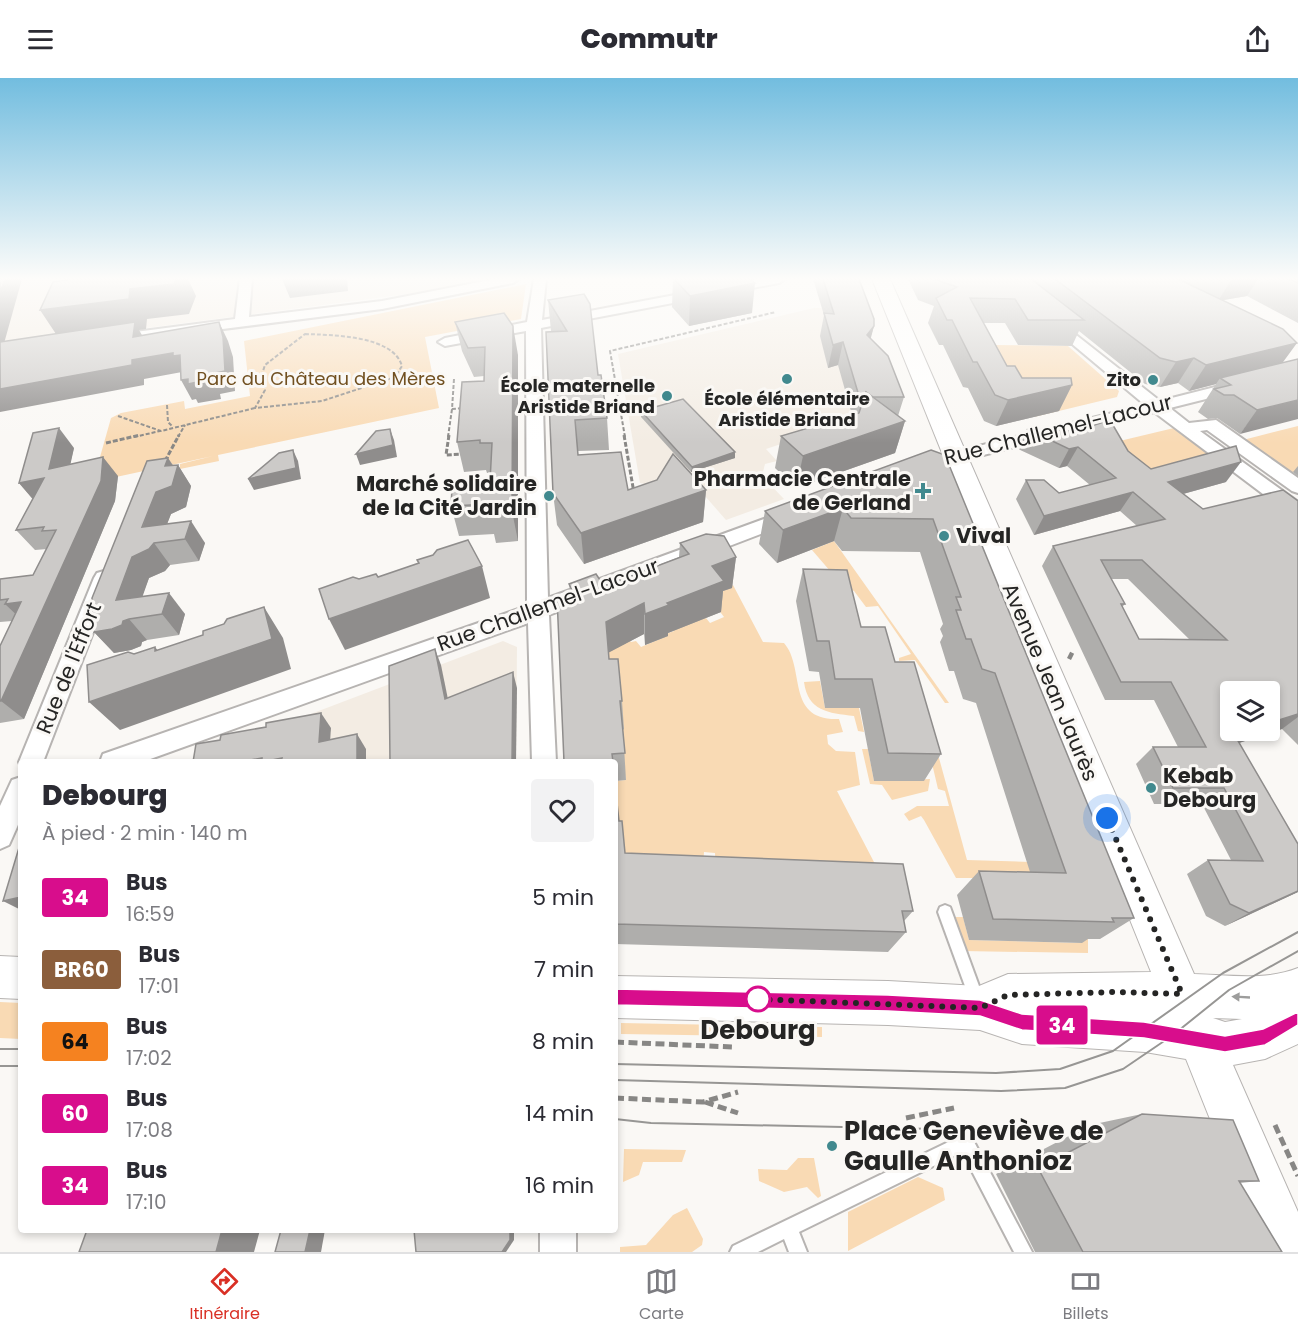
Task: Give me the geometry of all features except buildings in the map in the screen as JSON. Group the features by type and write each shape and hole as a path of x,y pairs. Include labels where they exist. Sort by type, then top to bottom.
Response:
{"main road":[{"name":"Avenue Jean Jaurès","path":"904,334 1289,1252"},
{"path":"0,977 18,978"},
{"path":"980,1008 1008,995 1115,992 1260,998 1284,996 1298,989"},
{"path":"618,997 888,1003 980,1008 1022,1022 1144,1030 1225,1044 1256,1040 1298,1020"}],"street":[{"path":"102,340 150,334"},
{"path":"445,342 490,334"},
{"path":"533,334 544,759"},
{"path":"1069,334 1155,405 1298,512"},
{"name":"Rue Challemel-Lacour","path":"916,469 956,456 1091,426 1155,405 1298,371"},
{"path":"1187,428 1210,424 1294,484"},
{"path":"1268,489 1294,484"},
{"name":"Rue Challemel-Lacour","path":"120,759 539,609 806,510"},
{"name":"Rue de l'Effort","path":"33,759 110,562"},
{"path":"0,836 15,795"},
{"path":"558,1233 558,1252"}],"lane":[{"path":"945,912 980,1008"},
{"path":"739,1252 965,1142 1023,1252"},
{"path":"789,1228 798,1252"}],"path":[{"path":"106,443 255,408 322,401 357,391 395,377 402,366 400,359 382,346 354,338 305,334 265,365 262,374 265,390 255,408"},
{"path":"635,497 610,351 676,334"},
{"path":"454,379 446,455 466,454"},
{"path":"606,393 617,392"},
{"path":"453,394 462,394"},
{"path":"167,405 168,422 174,428"},
{"path":"452,409 473,408"},
{"path":"118,416 161,431"},
{"path":"162,467 185,425"},
{"path":"448,440 456,440"},
{"path":"618,464 629,463"},
{"path":"1068,661 1073,651"},
{"path":"618,1042 732,1047"},
{"path":"704,1102 738,1092"},
{"path":"618,1098 704,1102 738,1113"},
{"path":"906,1118 954,1108"},
{"path":"1275,1125 1298,1176"}],"shaded area":[{"path":"0,334 101,334 0,347"},
{"path":"704,334 856,334 853,420 766,449 777,461 765,464 762,476 784,499 726,520 705,496 640,483 618,354"},
{"path":"503,641 517,647 516,759 192,759"}],"green space":[{"name":"Parc du Château des Mères","path":"280,334 442,334 425,337 439,408 218,455 219,461 180,469 180,464 213,456 93,482 111,418 121,413 184,401 185,409 250,396 244,341"},
{"path":"993,345 1068,346 1119,391 1117,397 1034,417"},
{"path":"1298,426 1298,471 1284,474 1239,441"},
{"path":"1174,428 1212,455 1143,473 1107,444"},
{"path":"834,541 949,703 945,703 915,660 899,661 899,658 911,654 878,606 866,607 854,591 843,586 812,550"},
{"path":"733,585 763,642 784,643 790,654 804,702 811,711 822,717 839,719 843,732 827,735 828,744 836,751 855,752 860,785 837,791 887,887 716,880 715,853 704,852 703,869 627,877 618,835 618,781 626,780 616,730 624,729 603,655 627,637 631,642 636,641 641,647 667,636 666,634 674,631 672,628 706,618 710,623 724,617 709,597"},
{"path":"820,681 825,708 859,708 864,732 858,731 854,716 828,712 815,705 806,692 804,682"},
{"path":"925,707 967,860 1030,862 1036,878 956,878 921,816 909,821 904,814 917,806 949,806 945,791 938,789 919,708"},
{"path":"862,749 868,749 874,781 930,779 928,791 892,800 882,785 870,784"},
{"path":"953,917 963,917 969,940 1081,943 1080,938 1088,939 1088,953 962,951"},
{"path":"0,1002 18,1003 18,1039 0,1038"},
{"path":"621,1023 822,1027 822,1037 621,1034"},
{"path":"624,1149 686,1150 682,1162 643,1162 639,1175 623,1182"},
{"path":"798,1158 814,1158 821,1196 818,1198 807,1187 784,1192 759,1181 758,1169 787,1170"},
{"path":"918,1177 943,1188 945,1200 848,1251 848,1212"},
{"path":"687,1208 703,1239 702,1245 692,1252 620,1252 620,1247 646,1245 673,1215"}],"tram line":[{"path":"618,1064 996,1073 1060,1069 1113,1051 1223,973 1298,932"},
{"path":"618,1080 1001,1091 1065,1088 1123,1069 1173,1035 1229,990 1298,951"},
{"path":"0,1049 18,1049"},
{"path":"0,1066 18,1066"},
{"path":"618,1119 651,1123 935,1129"}],"bus line":[{"name":"34","path":"618,997 776,999 980,1008 1022,1022 1144,1030 1225,1044 1256,1040 1298,1020"}],"place":[{"name":"École élémentaire Aristide Briand","path":"787,379"},
{"name":"Zito","path":"1153,380"},
{"name":"École maternelle Aristide Briand","path":"667,396"},
{"name":"Pharmacie Centrale de Gerland","path":"923,491"},
{"name":"Marché solidaire de la Cité Jardin","path":"549,496"},
{"name":"Vival","path":"944,536"},
{"name":"Kebab Debourg","path":"1151,788"},
{"name":"Debourg","path":"758,999"},
{"name":"Place Geneviève de Gaulle Anthonioz","path":"832,1146"}],"route":[{"path":"758,999 753,999 980,1008 1008,995 1115,992 1182,994 1107,818"}]}
